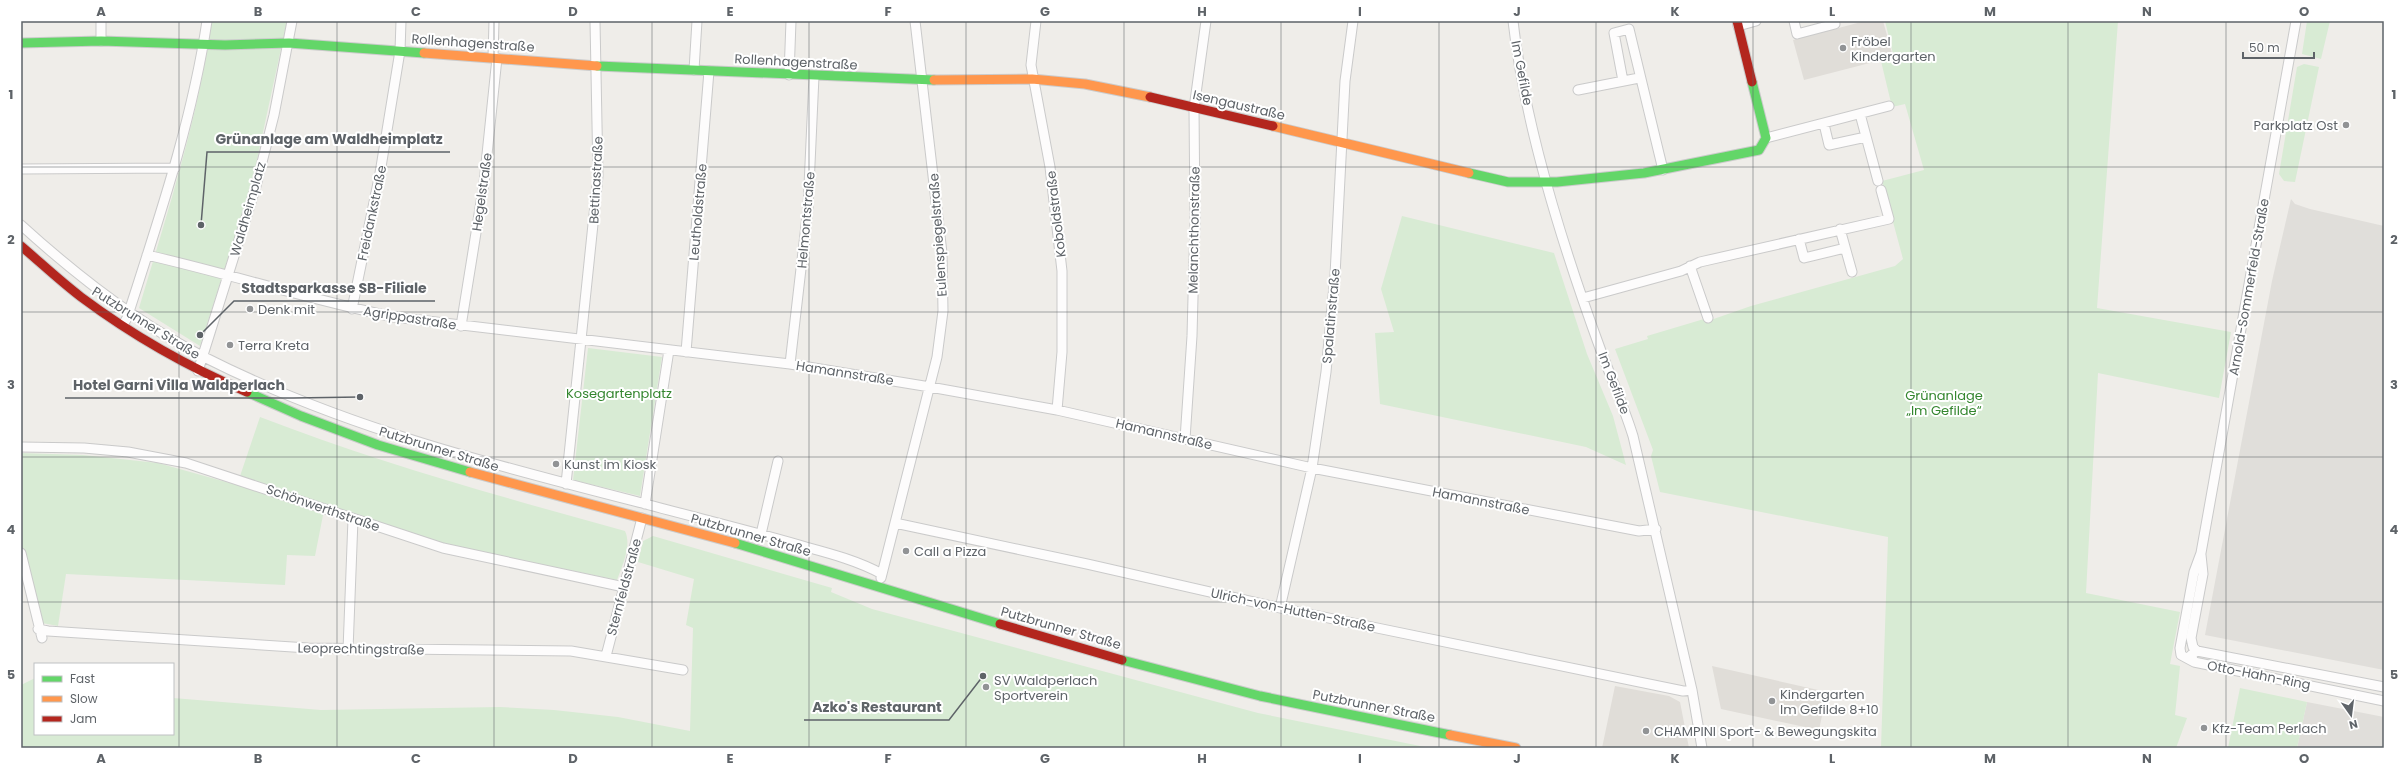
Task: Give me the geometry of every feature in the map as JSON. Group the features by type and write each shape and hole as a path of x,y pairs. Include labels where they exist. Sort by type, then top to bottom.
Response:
{"street":[{"path":"101,21 101,41"},
{"path":"123,326 130,312 175,168 204,44 207,21"},
{"name":"Waldheimplatz","path":"198,371 204,357 256,186 292,21"},
{"name":"Freidankstraße","path":"352,309 380,173 400,51 401,21"},
{"name":"Hegelstraße","path":"461,326 486,162 495,58 494,21"},
{"name":"Bettinastraße","path":"583,339 598,176 598,66 595,21"},
{"path":"694,70 697,21"},
{"path":"789,75 791,21"},
{"name":"Eulenspiegelstraße","path":"878,587 930,387 938,350 943,311 942,253 915,21"},
{"name":"Koboldstraße","path":"1036,21 1031,65 1032,79 1050,167 1062,271 1062,352 1057,410"},
{"name":"Melanchthonstraße","path":"1185,439 1193,313 1195,221 1194,108 1206,21"},
{"name":"Spalatinstraße","path":"1280,608 1312,468 1326,372 1332,310 1345,81 1353,21"},
{"name":"Im Gefilde","path":"1513,21 1518,57 1546,182 1583,298 1627,416 1656,529 1692,690 1702,748"},
{"path":"1756,21 1737,23 1766,138 1889,106"},
{"path":"1794,21 1797,34 1835,24 1834,21"},
{"name":"Arnold-Sommerfeld-Straße","path":"2194,662 2181,655 2180,648 2194,572 2201,553 2296,21"},
{"path":"1623,81 1614,33 1629,29 1639,78 1663,170"},
{"name":"Rollenhagenstraße","path":"21,43 101,41 204,44 288,43 598,66 923,80"},
{"name":"Leutholdstraße","path":"686,352 709,71"},
{"name":"Helmontstraße","path":"790,364 808,208 814,76"},
{"path":"1578,90 1639,78"},
{"name":"Isengaustraße","path":"923,80 1032,79 1085,84 1341,142 1508,182 1546,182 1663,170 1753,153 1763,145 1766,138"},
{"path":"1860,114 1878,181"},
{"path":"1824,124 1829,145 1866,137"},
{"path":"21,169 175,168"},
{"path":"1583,298 1681,271 1690,266 1840,229 1889,219 1881,190"},
{"name":"Putzbrunner Straße","path":"21,225 89,284 130,312 204,357 321,409 455,454 761,534 828,553 869,567 882,574"},
{"path":"1840,229 1852,272"},
{"path":"1799,239 1804,258 1845,248"},
{"name":"Putzbrunner Straße","path":"21,246 81,297 123,326 198,371 301,416 378,445 501,482 758,549 878,587 1125,661 1260,696 1516,748"},
{"name":"Agrippastraße","path":"147,255 229,274 352,309 394,317 461,326 583,339"},
{"path":"1690,266 1708,318"},
{"path":"566,484 583,339 669,350 645,504"},
{"name":"Hamannstraße","path":"669,350 790,364 1057,410 1312,468 1639,531 1656,529"},
{"name":"Schönwerthstraße","path":"21,447 84,448 128,452 186,463 443,548 624,587"},
{"path":"761,534 778,461"},
{"name":"Sternfeldstraße","path":"606,656 642,518"},
{"path":"348,650 353,519"},
{"name":"Ulrich-von-Hutten-Straße","path":"895,523 1280,608 1683,691 1692,690"},
{"path":"21,553 23,571 38,629 42,638"},
{"name":"Arnold-Sommerfeld-Straße","path":"2197,651 2193,647 2191,638 2203,574 2201,553"},
{"name":"Leoprechtingstraße","path":"38,629 185,641 348,650 571,650 683,670"},
{"name":"Otto-Hahn-Ring","path":"2384,687 2197,651 2191,655 2194,662 2384,701"}],"shaded area":[{"name":"Fröbel Kindergarten","path":"1865,21 1883,21 1893,57 1804,80 1793,40"},
{"path":"2291,199 2295,204 2310,209 2384,226 2384,670 2205,635 2272,281"},
{"name":"Kindergarten Im Gefilde 8+10","path":"1712,666 1827,692 1819,730 1721,709"},
{"name":"CHAMPINI Sport- & Bewegungskita","path":"1615,686 1669,696 1680,702 1689,748 1602,748"},
{"path":"2307,702 2384,717 2384,748 2297,748"}],"green space":[{"path":"212,21 287,21 252,183 200,346 139,308 181,166 199,94"},
{"name":"Grünanlage „Im Gefilde“","path":"1885,21 2118,21 2097,308 2231,332 2219,398 2098,373 2086,593 2180,612 2170,664 2180,666 2175,715 2187,718 2176,748 1881,748 1888,537 1660,492 1651,456 1653,450 1615,349 1648,339 1647,336 1704,319 1705,322 1751,306 1895,266 1903,259 1882,181 1924,170 1905,104 1892,107 1881,61 1894,58"},
{"path":"2307,21 2330,21 2321,59 2302,54"},
{"path":"2304,64 2319,67 2295,182 2284,181 2279,174 2297,67"},
{"path":"1402,216 1554,253 1587,354 1613,416 1626,465 1586,447 1380,404 1375,333 1394,332 1381,289"},
{"name":"Kosegartenplatz","path":"588,348 662,357 640,496 573,480"},
{"path":"260,417 305,434 395,464 625,531 627,537 627,549 617,580 445,544 325,505 315,556 287,555 285,585 66,574 58,626 42,623 21,567 21,453 83,455 158,463 237,485"},
{"path":"653,536 832,588 831,592 872,609 1258,713 1430,748 21,748 21,685 34,678 34,735 174,735 174,698 321,710 500,707 554,710 618,717 690,731 693,628 686,625 694,579 638,562 643,541"},
{"path":"2240,688 2307,702 2297,748 2228,748"}],"traffic: fast":[{"path":"21,43 101,41 225,45 289,43 424,53"},
{"path":"597,66 934,80"},
{"path":"1469,173 1508,182 1557,182 1644,173 1759,150 1766,138 1752,82"},
{"path":"247,392 301,416 378,445 470,472"},
{"path":"735,543 1000,624"},
{"path":"1122,660 1260,696 1450,735"}],"traffic: slow":[{"path":"424,53 597,66"},
{"path":"934,80 1032,79 1085,84 1150,97"},
{"path":"1273,126 1469,173"},
{"path":"470,472 735,543"},
{"path":"1450,735 1516,748"}],"traffic: jam":[{"path":"1737,21 1752,82"},
{"path":"1150,97 1273,126"},
{"path":"21,246 73,291 100,311 140,337 203,372 247,392"},
{"path":"1000,624 1122,660"}],"place":[{"name":"Fröbel Kindergarten","path":"1843,48"},
{"name":"Parkplatz Ost","path":"2346,125"},
{"name":"Grünanlage am Waldheimplatz","path":"201,225"},
{"name":"Denk mit","path":"250,309"},
{"name":"Stadtsparkasse SB-Filiale","path":"200,335"},
{"name":"Terra Kreta","path":"230,345"},
{"name":"Hotel Garni Villa Waldperlach","path":"360,397"},
{"name":"Kunst im Kiosk","path":"556,464"},
{"name":"Call a Pizza","path":"906,551"},
{"name":"Azko's Restaurant","path":"983,676"},
{"name":"SV Waldperlach Sportverein","path":"986,687"},
{"name":"Kindergarten Im Gefilde 8+10","path":"1772,701"},
{"name":"Kfz-Team Perlach","path":"2204,728"},
{"name":"CHAMPINI Sport- & Bewegungskita","path":"1646,731"}]}
